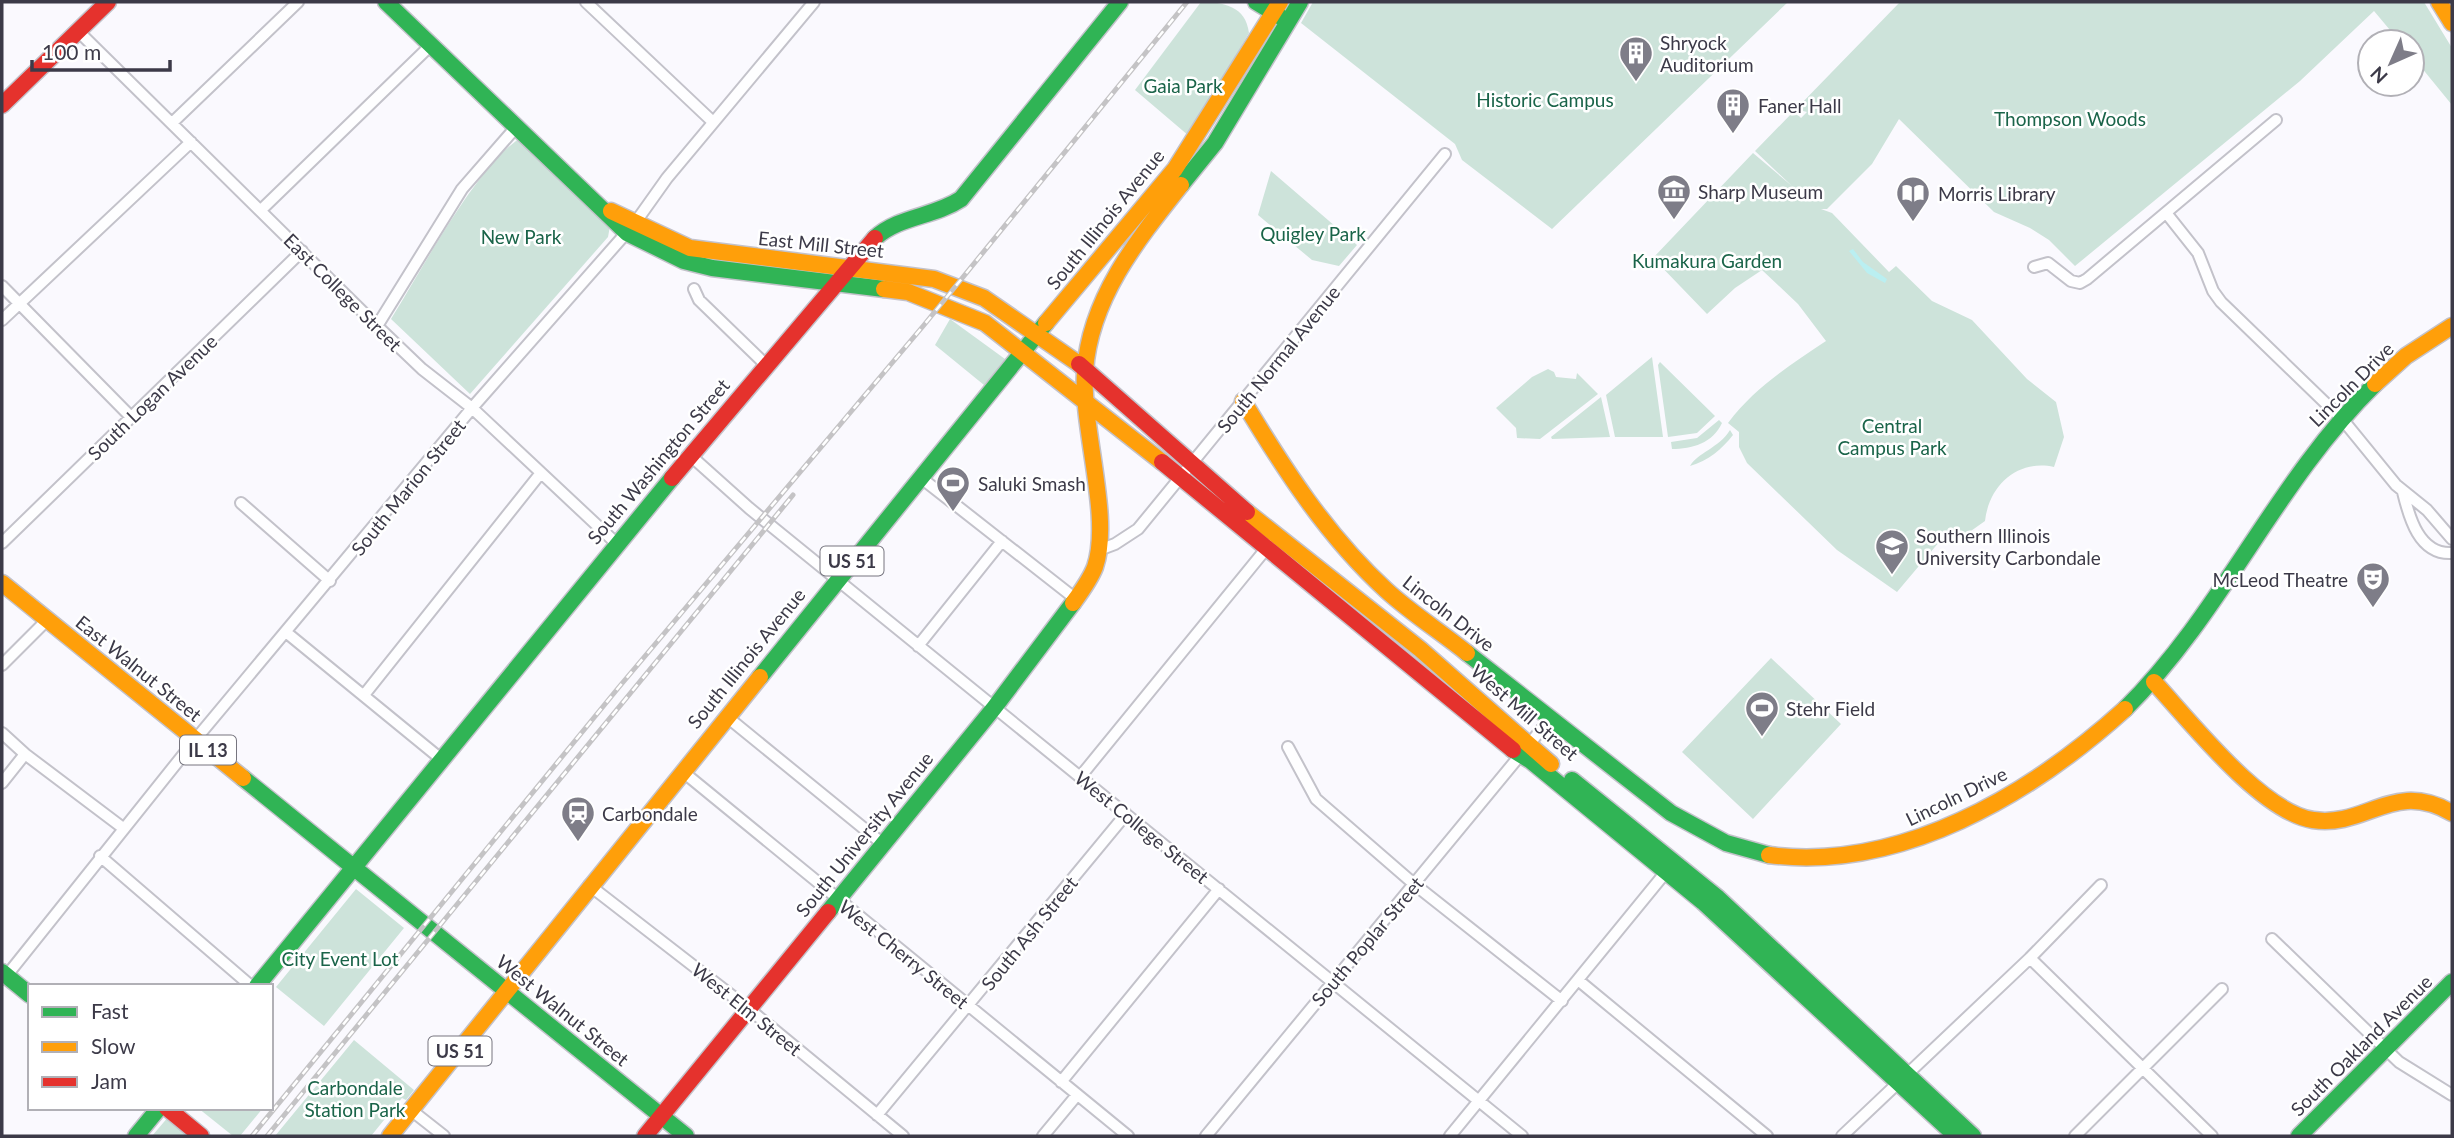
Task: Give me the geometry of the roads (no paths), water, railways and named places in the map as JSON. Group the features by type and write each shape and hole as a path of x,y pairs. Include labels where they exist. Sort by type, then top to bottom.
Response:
{"main road":[{"path":"2,104 108,2"},
{"name":"South Washington Street","path":"259,984 617,544 848,268 881,233 896,223 942,213 961,199 1120,2"},
{"path":"1255,2 1276,7 1289,22"},
{"name":"South Illinois Avenue","path":"1099,550 1100,528 1085,401 1085,369 1097,320 1115,275 1133,245 1215,143 1300,2"},
{"path":"2439,2 2452,23"},
{"name":"East Mill Street","path":"393,4 431,45 596,204 684,261 712,268 801,280 882,286 929,298 976,318 1022,351"},
{"name":"South Illinois Avenue","path":"390,1136 509,992 589,885 1022,351 1175,169 1219,104 1276,7"},
{"name":"East Mill Street","path":"631,228 720,254 934,279 984,298 1038,332"},
{"path":"881,233 876,254 891,272"},
{"path":"801,280 810,294 811,312"},
{"name":"Lincoln Drive","path":"1243,401 1318,518 1360,567 1550,719 1660,806 1691,825 1722,840 1769,855 1820,858 1899,846 1944,828 2019,789 2079,750 2154,682 2214,603 2301,470 2343,420 2407,355 2452,326"},
{"name":"West Mill Street","path":"1038,332 1085,369 1186,471"},
{"name":"West Mill Street","path":"1022,351 1085,401 1186,471 1272,541 1420,649 1524,751 1670,867 1903,1079 1973,1136"},
{"name":"South University Avenue","path":"645,1136 993,708 1077,600 1095,566 1099,550"},
{"name":"East Walnut Street","path":"2,583 414,917"},
{"path":"2154,682 2260,792 2290,812 2313,820 2331,819 2397,799 2431,802 2452,813"},
{"name":"West Walnut Street","path":"414,917 686,1136"},
{"path":"3,976 28,994"},
{"name":"South Oakland Avenue","path":"2299,1136 2452,982"},
{"name":"West Mill Street","path":"1903,1079 1956,1136"},
{"path":"136,1136 157,1110"},
{"path":"169,1110 201,1136"}],"street":[{"path":"172,123 298,2"},
{"path":"586,2 713,122"},
{"name":"South Marion Street","path":"3,976 195,740 472,408 631,228 667,178 814,2"},
{"name":"East College Street","path":"78,31 422,369 472,408 617,544"},
{"path":"261,210 431,45"},
{"path":"2034,267 2048,263 2071,281 2080,283 2167,214 2276,120"},
{"path":"377,326 462,189 517,126"},
{"path":"2,320 191,142"},
{"name":"South Normal Avenue","path":"1099,550 1122,541 1138,529 1445,155"},
{"path":"2167,214 2197,253 2213,291 2221,302 2343,420 2403,492 2427,510 2452,539"},
{"name":"South Logan Avenue","path":"2,543 302,250"},
{"path":"2,286 132,418"},
{"path":"694,289 699,300 766,365"},
{"name":"West College Street","path":"691,456 993,708 1219,888 1522,1136"},
{"path":"364,695 540,474"},
{"path":"920,477 1077,600"},
{"path":"2403,492 2410,521 2422,539 2436,550 2452,553"},
{"path":"241,503 330,581"},
{"path":"918,646 1002,541"},
{"path":"1080,777 1272,541"},
{"path":"2,665 47,620"},
{"path":"287,633 442,760"},
{"path":"726,716 883,844"},
{"name":"South Poplar Street","path":"1206,1136 1550,719"},
{"path":"2,733 123,828"},
{"path":"1288,747 1316,799 1414,884 1562,1000"},
{"path":"2,783 26,754"},
{"name":"West Cherry Street","path":"682,771 837,901 1128,1136"},
{"name":"South Ash Street","path":"877,1115 1126,814"},
{"path":"100,856 249,984"},
{"path":"1450,1136 1670,867"},
{"name":"West Elm Street","path":"589,885 749,1009 903,1136"},
{"path":"1842,1136 2029,958 2101,885"},
{"path":"1061,1082 1219,888"},
{"path":"2272,939 2399,1062 2452,1095"},
{"path":"2029,958 2212,1136"},
{"path":"1578,980 1767,1136"},
{"path":"2075,1136 2222,989"},
{"path":"1044,1136 1077,1095"},
{"path":"411,1110 444,1136"}],"water":[{"path":"1853,249 1863,262 1887,279 1885,283 1867,273 1849,251"}],"railway":[{"path":"252,1136 619,687 924,325 1187,2"},
{"path":"267,1136 793,495"}],"place":[{"name":"Shryock Auditorium","path":"1636,83"},
{"name":"Faner Hall","path":"1733,135"},
{"name":"Sharp Museum","path":"1674,221"},
{"name":"Morris Library","path":"1913,223"},
{"name":"Saluki Smash","path":"953,513"},
{"name":"Southern Illinois University Carbondale","path":"1892,576"},
{"name":"McLeod Theatre","path":"2373,609"},
{"name":"Stehr Field","path":"1762,738"},
{"name":"Carbondale","path":"578,843"}],"park label":[{"name":"Gaia Park","path":"1183,85"},
{"name":"Historic Campus","path":"1545,99"},
{"name":"Thompson Woods","path":"2070,118"},
{"name":"Quigley Park","path":"1313,233"},
{"name":"New Park","path":"521,236"},
{"name":"Kumakura Garden","path":"1707,260"},
{"name":"Central Campus Park","path":"1892,436"},
{"name":"City Event Lot","path":"340,958"},
{"name":"Carbondale Station Park","path":"355,1098"}]}
